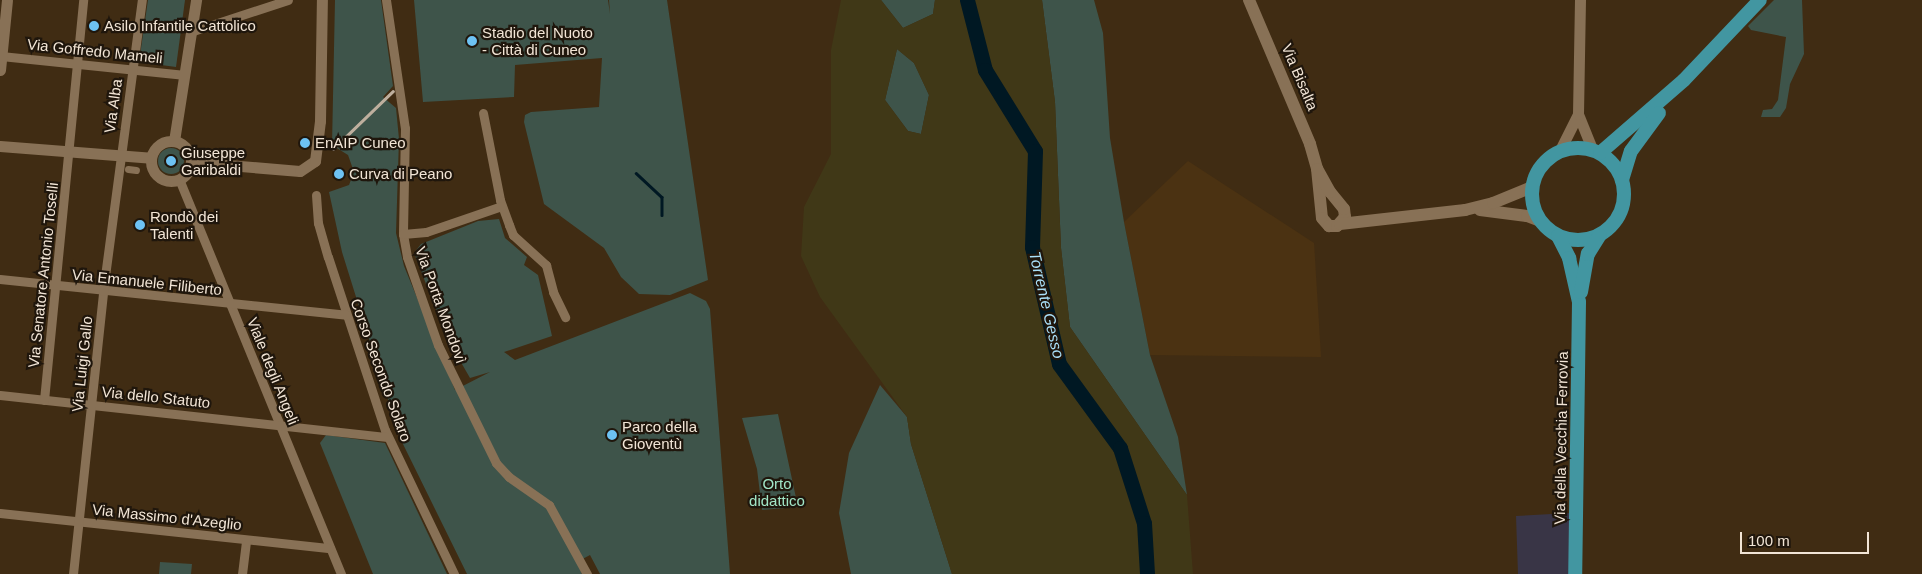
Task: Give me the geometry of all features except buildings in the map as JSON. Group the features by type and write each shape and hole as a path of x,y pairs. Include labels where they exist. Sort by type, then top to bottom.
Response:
{"main road":[{"name":"Via Bisalta","path":"1249,0 1310,144 1317,169 1321,210"},
{"path":"1622,180 1631,151 1684,80 1760,0"},
{"path":"1596,151 1684,80"},
{"path":"1465,210 1518,214 1540,221 1558,236 1572,240 1600,235 1612,225 1621,212 1624,196 1622,180 1614,165 1596,151 1575,148 1559,152 1541,166 1532,186 1531,199 1540,221"},
{"name":"Via Bisalta","path":"1317,169 1340,204"},
{"path":"1373,219 1340,204 1330,202 1321,210 1326,224 1340,224 1465,210 1493,204 1532,186"},
{"path":"1340,204 1345,213 1340,224"},
{"name":"Via della Vecchia Ferrovia","path":"1575,574 1579,302 1588,254 1600,235"},
{"name":"Via della Vecchia Ferrovia","path":"1558,236 1569,258 1579,302"}],"street":[{"path":"0,70 7,0"},
{"name":"Via Senatore Antonio Toselli","path":"44,400 84,0"},
{"name":"Via Alba","path":"120,157 142,0"},
{"path":"174,141 196,0"},
{"path":"190,32 288,0"},
{"path":"191,162 300,171 315,161 318,149 322,0"},
{"name":"Via Porta Mondovì","path":"386,0 405,128 403,234 438,344 496,463 509,477 549,505 588,574"},
{"path":"1559,152 1578,114 1580,0"},
{"name":"Via Goffredo Mameli","path":"2,56 185,75"},
{"path":"483,113 502,206 513,235 546,265 553,292 565,317"},
{"path":"1578,114 1596,151"},
{"path":"174,141 188,150 191,162 189,170 179,179 161,178 153,170 151,158 162,143 174,141"},
{"path":"2,143 69,152 151,158"},
{"name":"Via Luigi Gallo","path":"73,574 103,291 120,157"},
{"path":"128,170 136,170"},
{"name":"Viale degli Angeli","path":"179,179 341,574"},
{"name":"Corso Secondo Solaro","path":"316,196 318,223 346,315 388,437 454,574"},
{"path":"403,234 426,232 502,206"},
{"name":"Via Emanuele Filiberto","path":"0,280 346,315"},
{"name":"Via dello Statuto","path":"0,395 279,423 388,437"},
{"name":"Via Massimo d'Azeglio","path":"0,513 330,548"},
{"path":"242,574 246,540"}],"shaded area":[{"path":"1188,161 1314,243 1321,357 1150,355 1124,222"},
{"path":"1570,513 1569,574 1518,574 1516,516"}],"green space":[{"path":"148,0 185,0 176,67 139,62"},
{"path":"335,0 381,0 393,86 383,97 396,108 399,139 396,233 404,266 455,390 490,372 470,378 447,338 414,253 421,244 478,221 499,219 505,238 527,257 524,265 538,275 552,336 504,352 515,360 690,293 706,301 710,309 730,574 600,574 590,555 577,562 582,574 467,574 400,438 342,252 329,192 349,185 354,172 348,155 332,145"},
{"path":"414,0 608,0 610,14 609,0 667,0 708,280 670,295 639,294 621,277 604,248 544,204 524,122 525,115 531,112 599,107 602,58 515,65 514,97 423,102"},
{"path":"881,0 935,0 933,14 903,28"},
{"path":"1042,0 1094,0 1103,33 1110,138 1124,222 1150,355 1178,437 1187,495 1070,327 1061,248 1055,102"},
{"path":"1774,0 1802,0 1804,54 1790,84 1786,108 1780,117 1761,117 1763,110 1772,109 1778,100 1786,37 1751,30 1748,26"},
{"path":"897,49 914,63 929,95 921,134 908,131 885,100"},
{"path":"171,148 180,152 184,161 180,170 171,174 162,170 158,161 162,152"},
{"path":"880,385 907,417 911,444 952,574 851,574 839,513 849,453"},
{"name":"Orto didattico","path":"778,414 798,507 762,510 757,469 742,418"},
{"path":"326,435 385,443 447,574 373,574 320,443"},
{"path":"160,562 192,564 191,574 159,574"}],"sand":[{"path":"841,0 881,0 903,28 933,14 935,0 1042,0 1055,102 1061,248 1070,327 1187,495 1193,574 952,574 911,444 907,417 820,297 801,256 804,207 831,154 831,50","holes":["897,49 914,63 929,95 921,134 908,131 885,100"]}],"waterway":[{"name":"Torrente Gesso","path":"967,0 985,70 1035,151 1032,247 1059,364 1120,448 1144,523 1147,574"},
{"path":"636,173 662,197 662,215"}],"railway":[{"path":"333,149 393,91"}],"place":[{"name":"Asilo Infantile Cattolico","path":"94,26"},
{"name":"Stadio del Nuoto - Città di Cuneo","path":"472,41"},
{"name":"EnAIP Cuneo","path":"305,143"},
{"name":"Giuseppe Garibaldi","path":"171,161"},
{"name":"Curva di Peano","path":"339,174"},
{"name":"Rondò dei Talenti","path":"140,225"},
{"name":"Parco della Gioventù","path":"612,435"}]}
